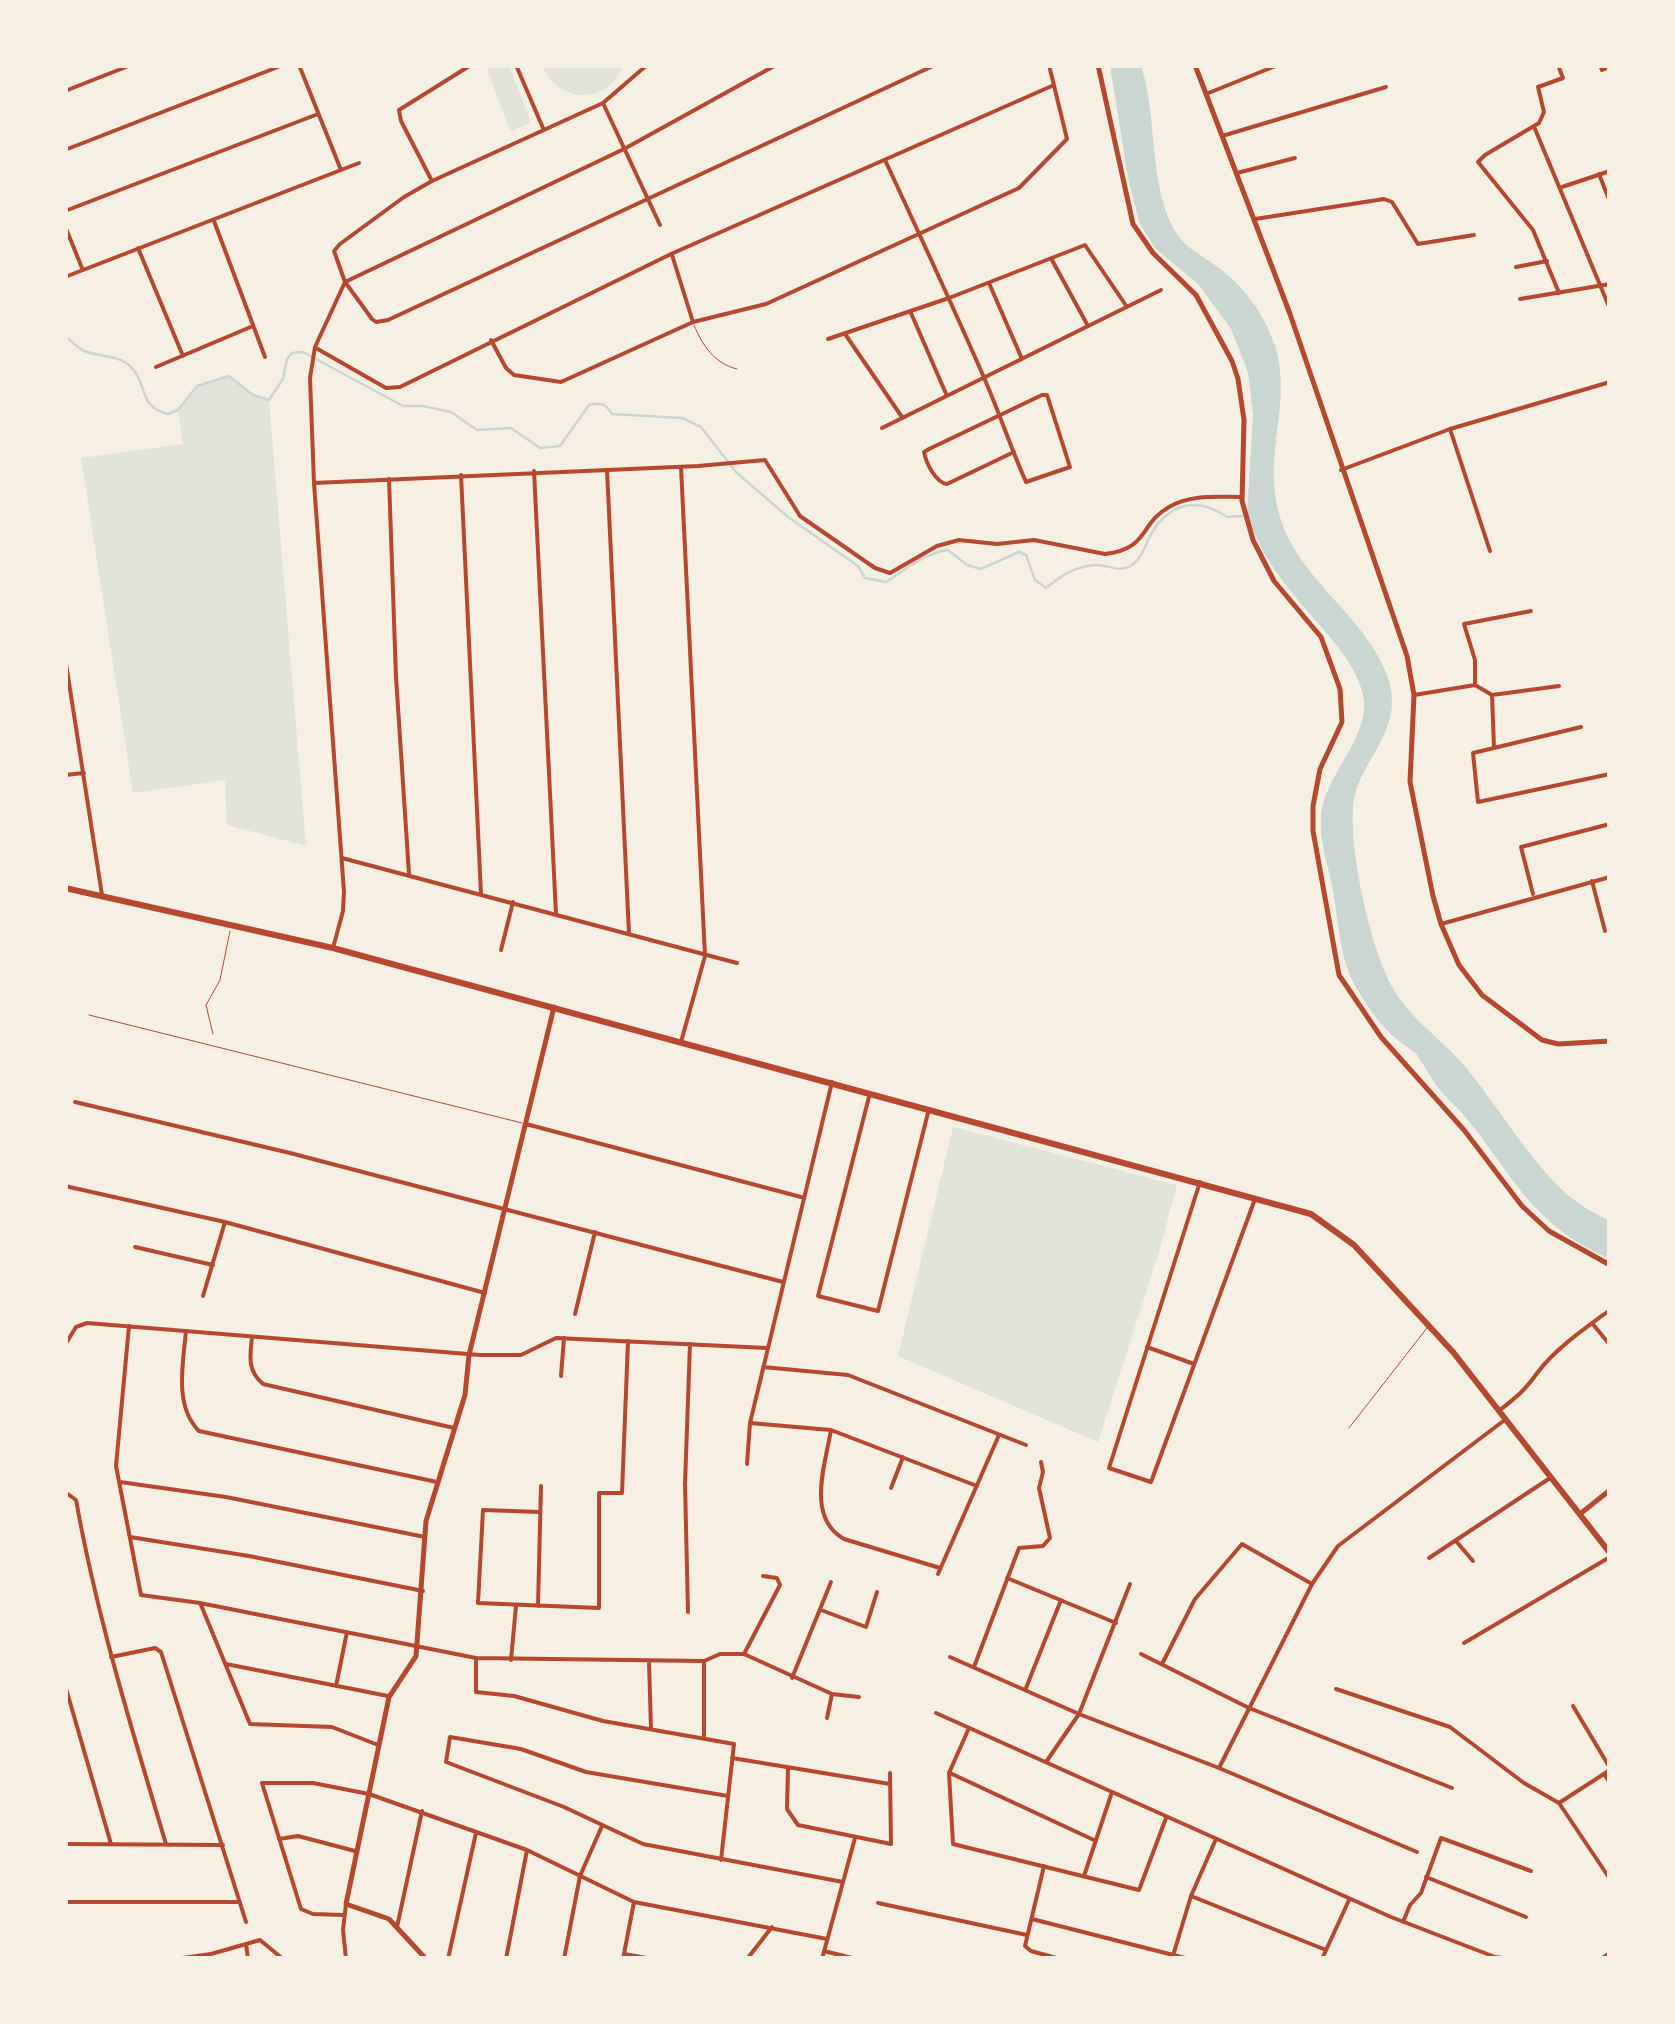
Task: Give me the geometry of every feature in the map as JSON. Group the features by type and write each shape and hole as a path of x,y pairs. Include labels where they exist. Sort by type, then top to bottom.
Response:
{"highway":[{"path":"65,888 334,948 1299,1210 1328,1224 1354,1245 1429,1326 1500,1410 1610,1554"}],"main road":[{"path":"1098,65 1133,224 1153,253 1196,295 1238,378 1244,420 1242,499 1246,521 1270,574 1321,638 1340,689 1342,722 1320,769 1312,806 1339,975 1382,1036 1464,1130 1522,1206 1549,1231 1610,1265"},
{"path":"1195,65 1290,314 1406,656 1414,695 1410,782 1441,924 1470,982 1533,1035 1558,1044 1610,1041"},
{"path":"426,1959 382,1915 346,1904 389,1696 416,1656 425,1537 436,1482 465,1395 469,1355 554,1007"},
{"path":"1580,1514 1610,1490"}],"street":[{"path":"65,91 130,65"},
{"path":"65,150 283,65"},
{"path":"298,65 341,170"},
{"path":"432,182 400,121 399,110 471,65"},
{"path":"516,65 544,128"},
{"path":"647,65 603,103 404,197 340,244 334,251 335,260 345,282 372,319 382,322 935,65"},
{"path":"334,948 344,911 314,483 312,364 314,350 345,282 624,150 776,65"},
{"path":"491,340 514,375 558,383 693,322 766,304 1019,188 1064,144 1066,133 1049,65"},
{"path":"1558,65 1563,78 1538,88 1544,112 1535,128 1485,154 1478,162 1533,230 1559,293"},
{"path":"1600,65 1602,70 1610,68"},
{"path":"1206,94 1278,66"},
{"path":"314,350 393,390 671,254 1054,84"},
{"path":"1222,136 1386,86"},
{"path":"603,103 660,226"},
{"path":"65,211 318,114"},
{"path":"1535,128 1610,309"},
{"path":"1237,173 1295,158"},
{"path":"885,160 984,377 999,415 1014,452 1026,482 1070,466 1048,395 999,415 924,452 938,481 947,484 1014,452"},
{"path":"65,276 360,163"},
{"path":"1562,188 1610,171"},
{"path":"1599,174 1610,202"},
{"path":"1255,219 1384,199 1392,202 1418,244 1474,235"},
{"path":"213,219 265,357"},
{"path":"65,226 82,270"},
{"path":"828,339 949,298 1085,245 1127,307"},
{"path":"138,248 183,356"},
{"path":"671,254 693,322"},
{"path":"1051,258 1088,326"},
{"path":"1516,267 1547,261"},
{"path":"988,283 1022,359"},
{"path":"1520,300 1610,284"},
{"path":"882,428 1161,290"},
{"path":"910,311 947,396"},
{"path":"156,367 253,326"},
{"path":"846,334 902,418"},
{"path":"1341,470 1450,429 1610,382"},
{"path":"1450,429 1490,550"},
{"path":"314,483 765,460 800,516 875,568 890,573 937,546 960,540 997,544 1034,540 1106,554 1117,552 1137,543 1158,514 1172,504 1193,498 1242,499"},
{"path":"681,467 705,956 681,1042"},
{"path":"607,468 628,934"},
{"path":"534,472 556,914"},
{"path":"461,476 480,894"},
{"path":"389,479 396,677 409,874"},
{"path":"1475,685 1475,660 1464,624 1531,611"},
{"path":"65,657 102,895"},
{"path":"1414,695 1475,685 1492,695 1559,686"},
{"path":"1492,695 1494,748"},
{"path":"1581,728 1473,753 1478,802 1610,774"},
{"path":"65,776 84,773"},
{"path":"1534,896 1521,847 1610,824"},
{"path":"342,858 737,963"},
{"path":"1441,924 1610,877"},
{"path":"1592,881 1606,931"},
{"path":"501,950 513,902"},
{"path":"747,1464 750,1423 832,1082"},
{"path":"870,1092 818,1296 878,1311 929,1109"},
{"path":"75,1102 290,1153 783,1282"},
{"path":"526,1124 802,1197"},
{"path":"1200,1182 1109,1468 1150,1482 1255,1198"},
{"path":"65,1186 224,1222 485,1293"},
{"path":"203,1296 224,1222"},
{"path":"574,1314 595,1232"},
{"path":"135,1247 213,1265"},
{"path":"1500,1410 1530,1386 1538,1371 1610,1310"},
{"path":"66,1344 76,1327 87,1323 469,1355 515,1356 548,1340 564,1338 768,1348"},
{"path":"1592,1324 1610,1344"},
{"path":"129,1326 116,1466 141,1595 200,1603 476,1658 704,1661 720,1654 744,1654 832,1694 858,1697"},
{"path":"186,1331 183,1401 188,1418 199,1431 436,1482"},
{"path":"252,1337 250,1364 262,1384 454,1428"},
{"path":"561,1376 564,1338"},
{"path":"540,1512 483,1510 478,1603 599,1608 599,1493 622,1493 628,1341"},
{"path":"688,1612 685,1484 690,1344"},
{"path":"1146,1347 1194,1364"},
{"path":"763,1366 848,1375 1026,1445"},
{"path":"1218,1768 1312,1584 1338,1546 1506,1419"},
{"path":"750,1423 831,1430 977,1486"},
{"path":"831,1430 821,1500 823,1519 831,1532 844,1540 939,1571 999,1435"},
{"path":"891,1488 903,1458"},
{"path":"974,1666 1019,1548 1042,1546 1050,1538 1039,1488 1043,1472 1040,1462"},
{"path":"1429,1558 1552,1477"},
{"path":"120,1482 226,1497 425,1537"},
{"path":"538,1606 541,1486"},
{"path":"65,1492 76,1500 111,1657 166,1844"},
{"path":"130,1537 249,1556 422,1592"},
{"path":"1456,1541 1472,1561"},
{"path":"1162,1664 1195,1599 1242,1544 1312,1584"},
{"path":"1464,1643 1610,1554"},
{"path":"744,1654 780,1584 777,1578 763,1576"},
{"path":"1008,1578 1116,1623"},
{"path":"792,1678 831,1582"},
{"path":"1046,1762 1079,1714 1130,1584"},
{"path":"821,1610 866,1627 877,1592"},
{"path":"1026,1688 1061,1600"},
{"path":"200,1603 250,1724 332,1727 378,1745"},
{"path":"511,1660 516,1606"},
{"path":"336,1686 346,1632"},
{"path":"111,1657 155,1648 162,1652 246,1922"},
{"path":"1141,1654 1249,1708 1452,1788"},
{"path":"950,1657 1417,1852"},
{"path":"476,1658 476,1692 514,1696 602,1720 734,1744 720,1862"},
{"path":"650,1661 651,1729"},
{"path":"704,1661 704,1738"},
{"path":"226,1664 389,1696"},
{"path":"65,1685 110,1844"},
{"path":"1336,1688 1450,1727 1524,1783 1559,1803 1610,1879"},
{"path":"826,1718 832,1694"},
{"path":"1559,1803 1610,1769 1574,1706"},
{"path":"936,1713 1402,1922 1510,1959"},
{"path":"970,1728 949,1773 953,1844 1139,1890 1167,1816"},
{"path":"728,1796 586,1772 521,1748 450,1737 446,1762 528,1792 643,1844 720,1862 843,1882"},
{"path":"732,1758 890,1784"},
{"path":"788,1768 787,1809 798,1825 891,1844 890,1774"},
{"path":"949,1773 1096,1840"},
{"path":"1604,1774 1610,1783"},
{"path":"343,1915 313,1914 301,1909 262,1783 313,1782 369,1794 527,1850 634,1902 827,1939"},
{"path":"1084,1876 1112,1792"},
{"path":"397,1927 422,1811"},
{"path":"564,1959 580,1876 602,1826"},
{"path":"448,1959 476,1833"},
{"path":"279,1839 298,1836 356,1851"},
{"path":"822,1959 855,1838"},
{"path":"1172,1957 1216,1838"},
{"path":"1402,1922 1421,1893 1441,1838 1532,1872"},
{"path":"65,1844 222,1845"},
{"path":"506,1959 527,1850"},
{"path":"1044,1865 1026,1948 1060,1959"},
{"path":"1426,1877 1526,1917"},
{"path":"1192,1896 1326,1950"},
{"path":"1322,1959 1350,1899"},
{"path":"65,1902 240,1902"},
{"path":"634,1902 623,1956 652,1959"},
{"path":"878,1903 1027,1935"},
{"path":"346,1904 346,1959"},
{"path":"1032,1919 1189,1959"},
{"path":"747,1959 772,1928"},
{"path":"177,1959 212,1957 263,1940 283,1959"},
{"path":"246,1944 248,1959"},
{"path":"824,1951 856,1959"},
{"path":"1602,1959 1610,1953"}],"lane":[{"path":"693,322 704,348 728,367 737,369"},
{"path":"213,1034 206,1005 220,980 232,923"},
{"path":"89,1016 526,1124"},
{"path":"1349,1428 1429,1326"}],"shaded area":[{"path":"509,65 531,123 510,131 486,66"},
{"path":"542,65 623,65 607,88 583,95 559,87"},
{"path":"1110,65 1139,65 1142,69 1161,193 1175,231 1188,246 1235,282 1266,324 1280,373 1274,466 1280,515 1301,559 1367,638 1387,675 1391,714 1362,776 1353,809 1358,874 1383,968 1406,1007 1476,1079 1546,1173 1577,1202 1610,1221 1610,1259 1560,1230 1525,1196 1462,1113 1437,1087 1416,1054 1374,1015 1350,976 1323,846 1321,817 1330,785 1356,739 1364,707 1362,691 1345,656 1277,573 1252,528 1247,515 1253,416 1248,372 1231,329 1218,311 1198,284 1155,248 1140,224 1128,178"},
{"path":"229,376 253,395 269,400 306,846 227,825 225,780 133,793 81,458 183,444 178,410 197,386"},
{"path":"953,1127 1177,1185 1098,1442 898,1356"}],"waterway":[{"path":"65,336 84,351 125,362 136,373 151,406 168,414 178,410 197,386 229,376 253,395 269,400 283,379 287,359 292,353 303,352 403,406 451,412 477,430 511,428 540,448 560,446 593,404 603,405 612,414 682,418 701,427 736,472 788,517 858,566 865,578 886,582 939,552 948,550 967,565 981,569 1019,552 1026,555 1035,580 1046,588 1081,567 1123,569 1132,565 1156,526 1183,506 1204,506 1227,517 1242,516"}]}
